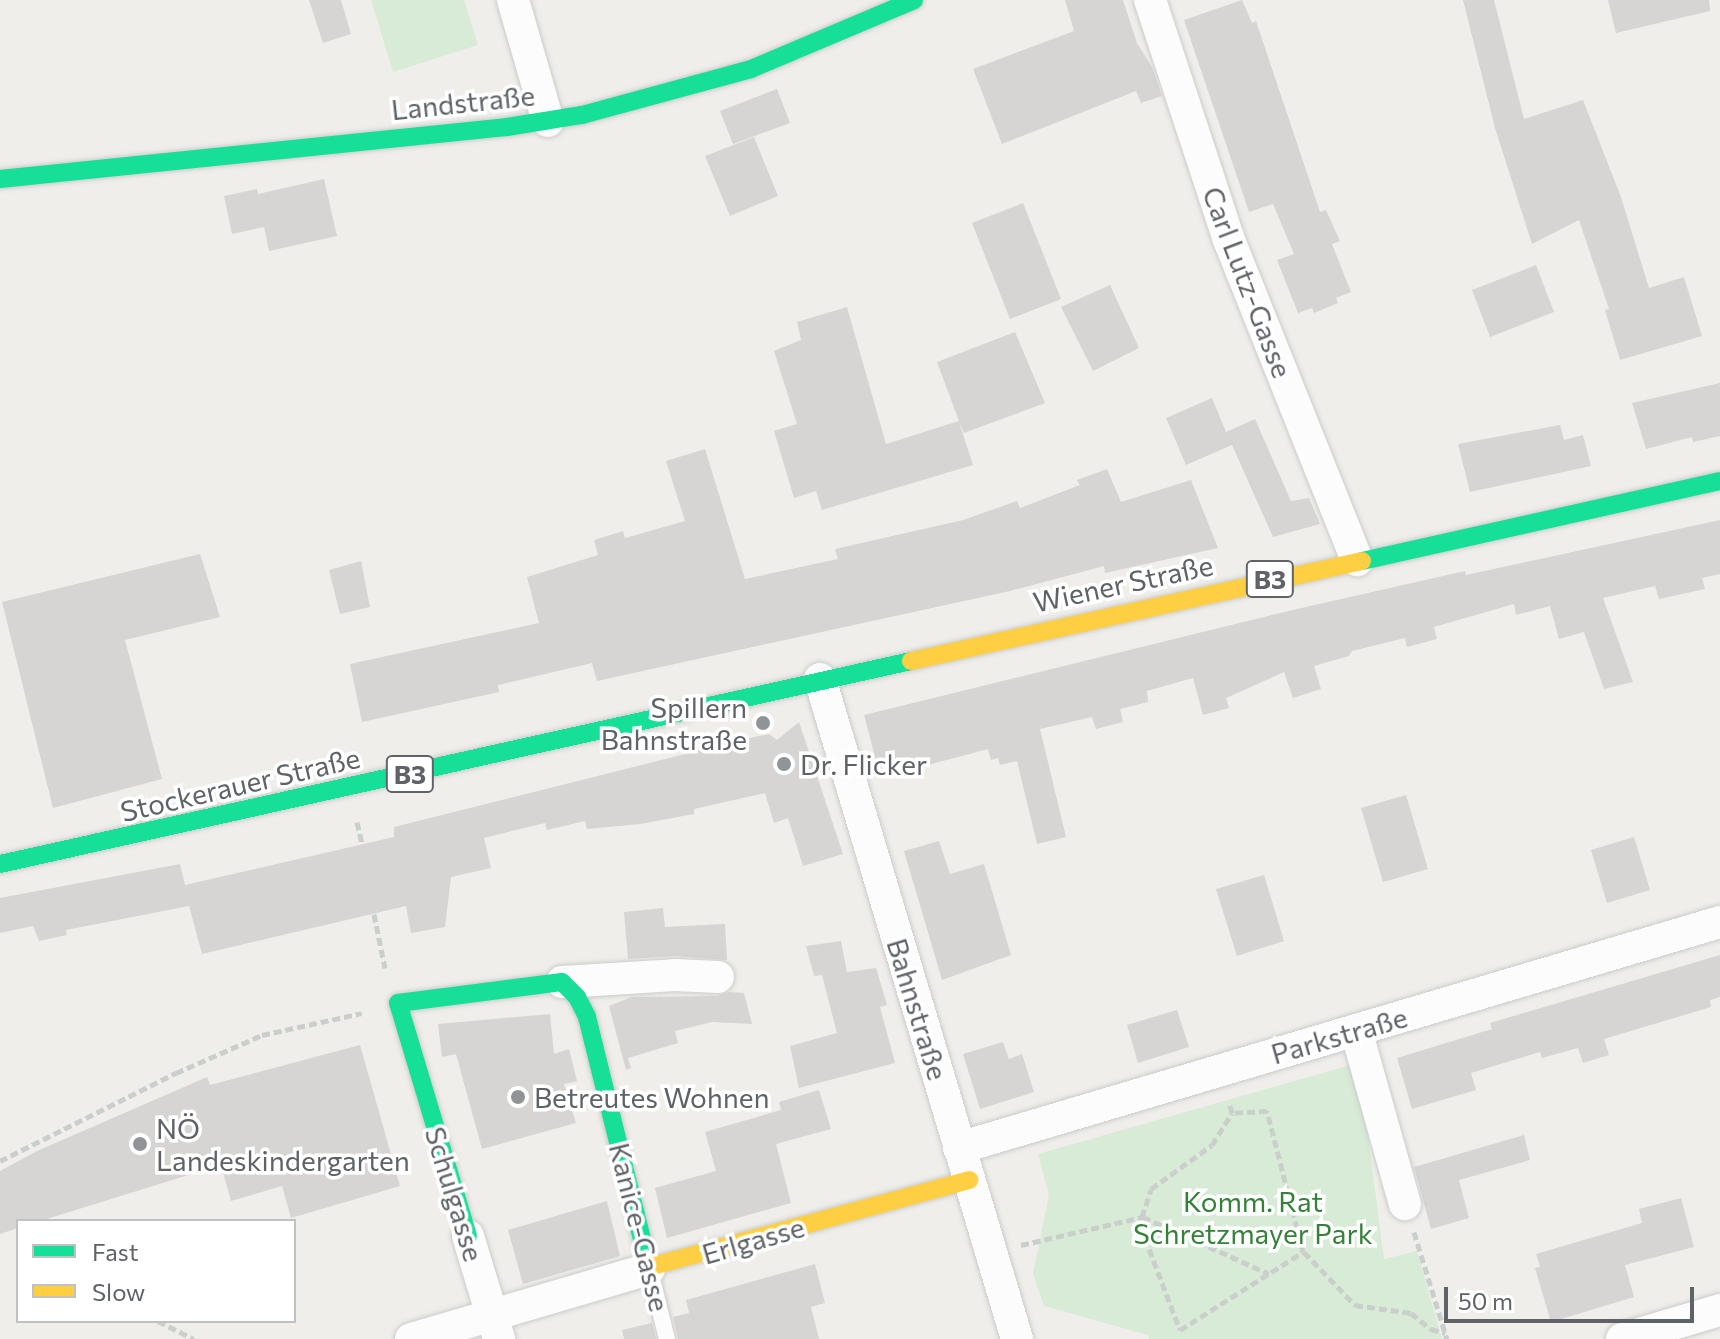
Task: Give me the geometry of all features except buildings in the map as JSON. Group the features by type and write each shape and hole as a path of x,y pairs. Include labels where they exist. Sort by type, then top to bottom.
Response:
{"street":[{"path":"513,0 548,121"},
{"name":"Landstraße","path":"0,179 548,121 703,85 797,51 914,0"},
{"name":"Carl Lutz-Gasse","path":"1150,0 1229,240 1357,560"},
{"name":"Wiener Straße","path":"820,679 1720,481"},
{"name":"Stockerauer Straße","path":"0,864 305,798 820,679"},
{"name":"Bahnstraße","path":"820,679 1017,1339"},
{"name":"Parkstraße","path":"959,1148 1720,922"},
{"path":"562,982 675,975 718,977"},
{"name":"Schulgasse","path":"495,1328 398,1003 562,982"},
{"name":"Kanice-Gasse","path":"562,982 577,997 587,1017 649,1269"},
{"path":"1356,1030 1405,1204"},
{"name":"Erlgasse","path":"411,1339 495,1328 649,1269 969,1180"},
{"path":"1622,1339 1720,1310"}],"lane":[{"name":"Kanice-Gasse","path":"649,1269 667,1339"}],"path":[{"path":"374,914 386,975"},
{"path":"0,1161 176,1073 262,1035 378,1009"},
{"path":"1220,1070 1232,1113 1212,1145 1151,1189 1142,1217 1145,1238 1180,1330 1303,1252"},
{"path":"1232,1113 1267,1111 1303,1252 1355,1305 1411,1313 1446,1336"},
{"path":"1405,1204 1446,1336"},
{"path":"1031,1242 1142,1217 1269,1274"},
{"path":"162,1323 194,1339"}],"green space":[{"path":"371,0 464,0 478,45 393,72"},
{"name":"Komm. Rat Schretzmayer Park","path":"1354,1064 1364,1106 1384,1259 1417,1251 1442,1339 1149,1339 1148,1335 1044,1306 1033,1274 1049,1195 1038,1154"}],"traffic: fast":[{"path":"0,179 507,127 582,115 751,69 914,0"},
{"path":"1362,561 1720,481"},
{"path":"0,864 911,661"},
{"path":"468,1236 398,1003 562,982 577,997 587,1017 649,1267"}],"traffic: slow":[{"path":"911,661 1362,561"},
{"path":"649,1267 969,1180"}],"place":[{"name":"Spillern Bahnstraße","path":"763,723"},
{"name":"Dr. Flicker","path":"784,764"},
{"name":"Betreutes Wohnen","path":"518,1097"},
{"name":"NÖ Landeskindergarten","path":"140,1144"}]}
